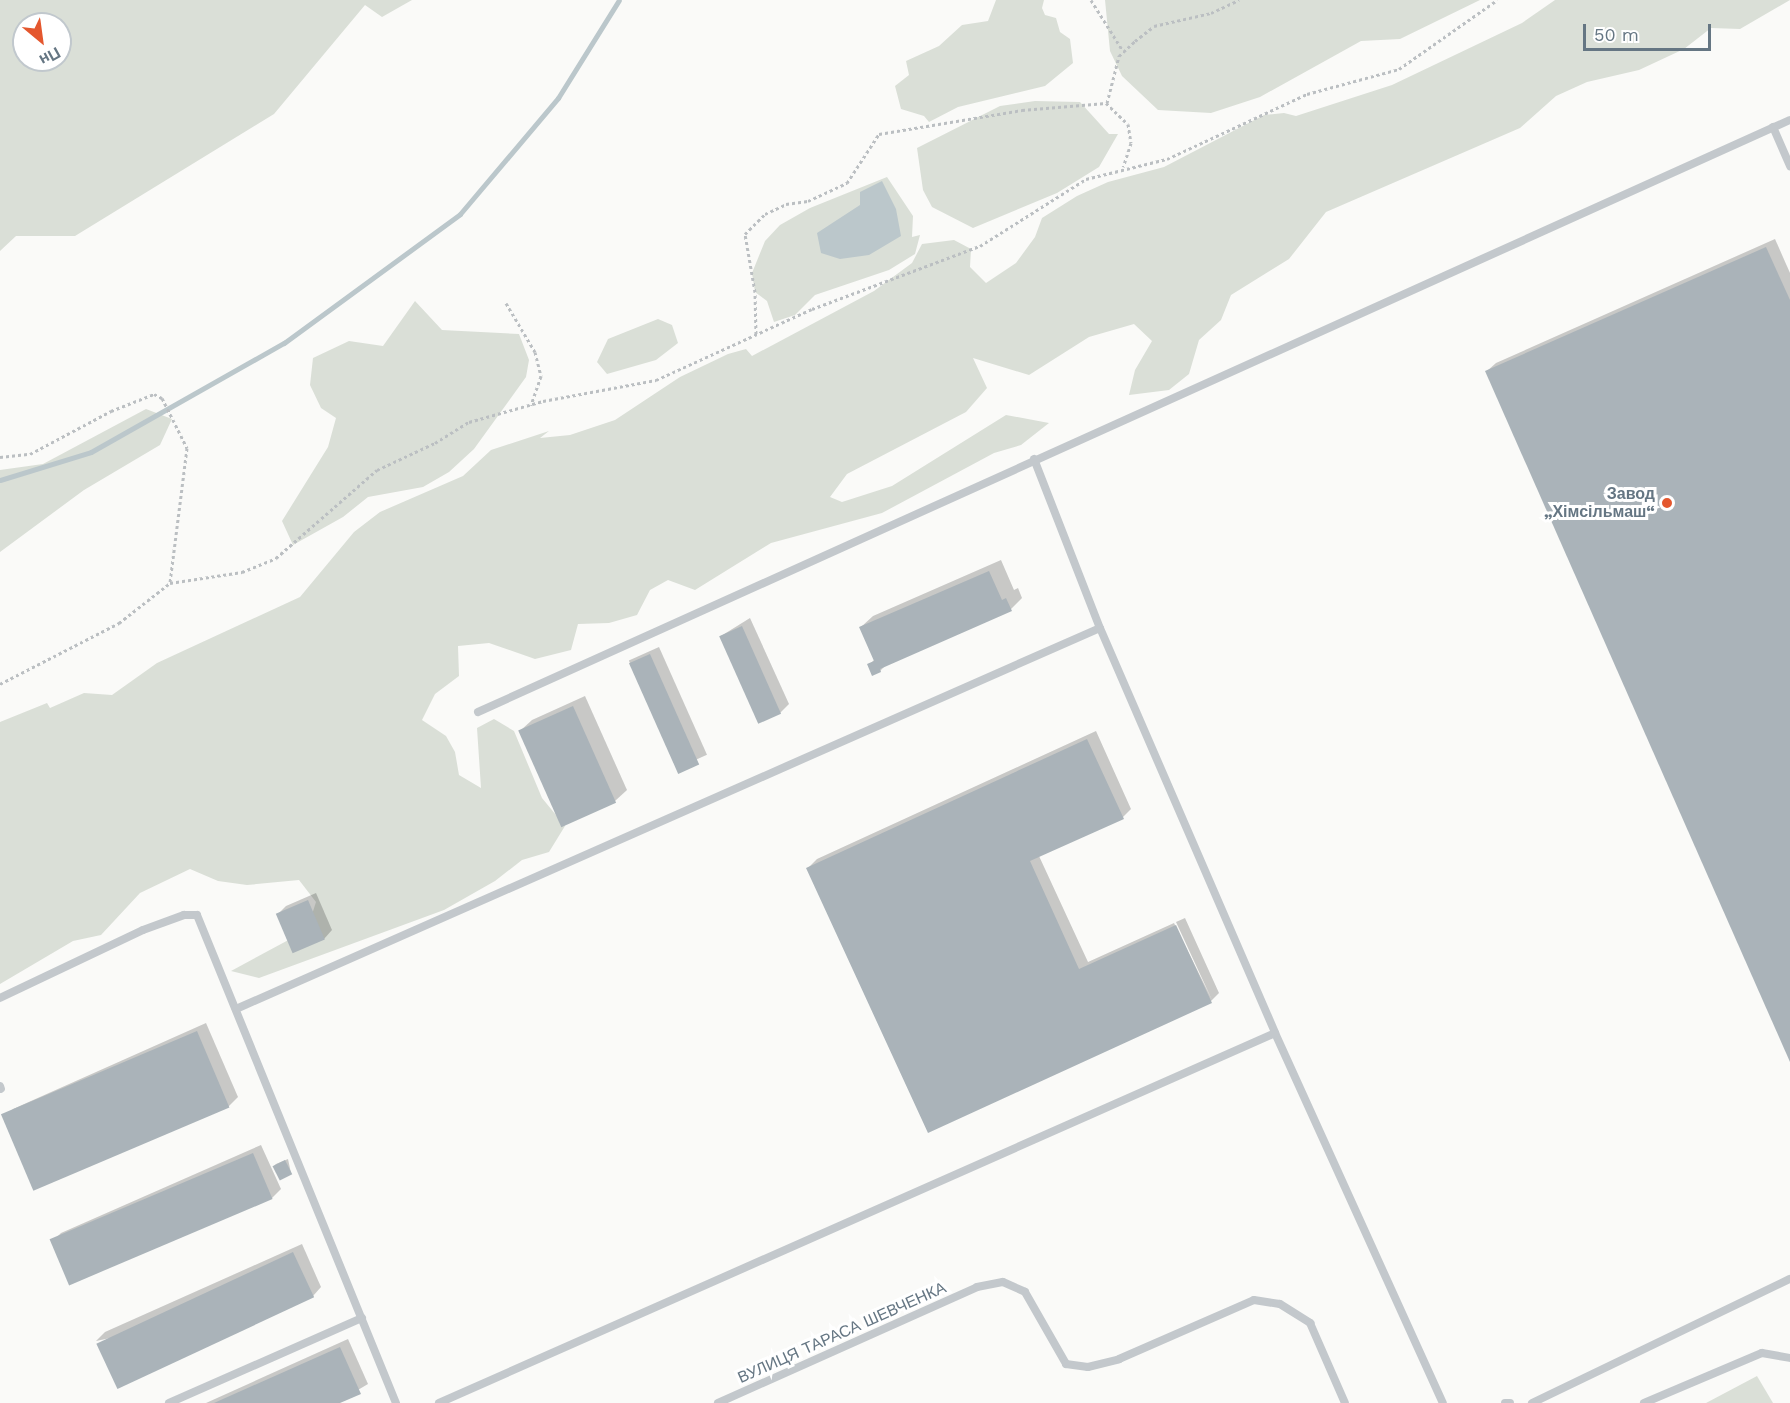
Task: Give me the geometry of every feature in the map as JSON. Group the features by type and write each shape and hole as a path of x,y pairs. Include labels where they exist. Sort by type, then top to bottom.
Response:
{"lane":[{"path":"478,712 1034,459 1790,120"},
{"path":"1773,127 1790,166"},
{"path":"1034,459 1100,628 1275,1033 1443,1403"},
{"path":"236,1010 1100,628"},
{"path":"0,998 143,930 184,915 197,915 396,1403"},
{"path":"439,1403 1275,1033"},
{"path":"1532,1403 1790,1279"},
{"name":"ВУЛИЦЯ ТАРАСА ШЕВЧЕНКА","path":"718,1403 977,1287 1003,1282 1025,1293 1066,1364 1088,1366 1119,1359 1254,1300 1280,1304 1310,1323 1345,1403"},
{"path":"169,1403 362,1318"},
{"path":"1644,1403 1762,1353 1790,1358"},
{"path":"1505,1403 1510,1403"}],"path":[{"path":"1091,0 1123,51"},
{"path":"1106,103 1114,67 1123,51 1154,26 1211,12 1239,0"},
{"path":"0,684 119,623 170,583 242,572 276,558 376,470 435,443 469,422 531,405 656,380 756,334 912,269 980,246 1086,179 1123,167 1167,159 1307,94 1399,69 1497,0"},
{"path":"756,334 755,292 745,234 765,214 786,204 808,201 847,183 879,134 1022,110 1106,103 1128,124 1131,143 1123,167"},
{"path":"506,303 535,352 541,376 531,405"},
{"path":"0,457 30,454 111,411 154,394 162,398 175,419 187,448 170,583"}],"shaded area":[{"path":"0,0 412,0 382,17 365,5 274,114 75,236 16,236 0,251"},
{"path":"996,0 1044,0 1042,8 1045,15 1056,18 1060,32 1070,39 1073,63 1045,86 958,107 929,122 924,116 901,109 895,86 909,75 906,61 939,46 962,25 988,21"},
{"path":"1105,0 1480,0 1400,39 1361,41 1260,97 1211,113 1158,110 1122,76 1110,51"},
{"path":"1555,0 1790,0 1740,29 1711,28 1684,49 1639,70 1587,82 1556,96 1520,128 1326,212 1289,259 1231,295 1221,320 1199,340 1189,374 1169,390 1129,395 1135,370 1152,341 1134,324 1089,337 1029,375 973,358 987,388 966,412 847,474 830,497 842,502 892,486 1006,415 1049,423 1021,445 994,453 882,513 771,543 695,590 668,580 650,590 637,615 609,623 578,624 571,650 535,659 489,643 458,646 459,676 435,694 422,720 446,736 455,752 459,775 481,788 477,728 494,719 514,731 542,798 565,826 549,852 522,860 495,881 444,910 259,978 231,971 307,930 316,902 299,880 247,885 218,881 190,869 140,893 101,935 73,941 0,984 0,722 47,703 50,708 84,693 112,695 157,663 300,597 354,532 380,512 463,476 491,450 549,431 540,438 570,435 615,420 680,377 728,354 746,349 752,356 874,291 912,263 922,244 954,240 971,249 970,267 986,283 1016,263 1035,237 1042,218 1077,196 1108,182 1164,167 1264,115 1284,113 1296,116 1392,85 1522,23"},
{"path":"1035,101 1080,102 1109,134 1118,134 1099,167 1057,193 973,228 932,207 923,190 917,148 1000,106"},
{"path":"887,177 913,216 912,237 920,235 915,254 889,270 815,295 795,315 774,322 767,301 755,292 752,273 765,241 780,225 810,208"},
{"path":"882,181 896,209 901,236 869,255 840,259 821,253 817,233 860,205 860,192"},
{"path":"415,301 442,330 519,334 529,360 526,377 474,449 449,472 423,487 368,497 343,517 293,545 282,521 328,447 336,418 321,408 310,385 313,358 349,341 383,346"},
{"path":"658,319 672,325 678,343 656,360 607,374 597,362 608,339"},
{"path":"146,409 172,419 160,445 84,490 0,552 0,470 43,464"},
{"path":"1757,1376 1773,1403 1706,1403"}],"building":[{"name":"Завод „Хімсільмаш“","path":"1766,247 1790,300 1790,1062 1485,371"},
{"path":"989,571 1002,600 1006,598 1012,611 880,669 881,672 872,676 867,664 874,661 859,627"},
{"path":"742,626 781,714 758,724 719,636"},
{"path":"650,654 699,765 678,774 629,663"},
{"path":"573,706 616,803 561,827 518,730"},
{"path":"1087,739 1124,819 1030,861 1079,969 1176,925 1212,1003 928,1133 806,868"},
{"path":"308,900 325,940 293,953 276,914"},
{"path":"197,1031 229,1107 33,1191 1,1114"},
{"path":"253,1153 273,1199 69,1285 50,1239"},
{"path":"285,1160 292,1174 280,1181 273,1166"},
{"path":"293,1252 314,1297 117,1389 96,1344"},
{"path":"340,1347 361,1394 340,1403 214,1403"}],"waterway":[{"path":"0,480 91,452 284,343 460,214 558,98 619,0"}],"place":[{"name":"Завод „Хімсільмаш“","path":"1667,503"}]}
